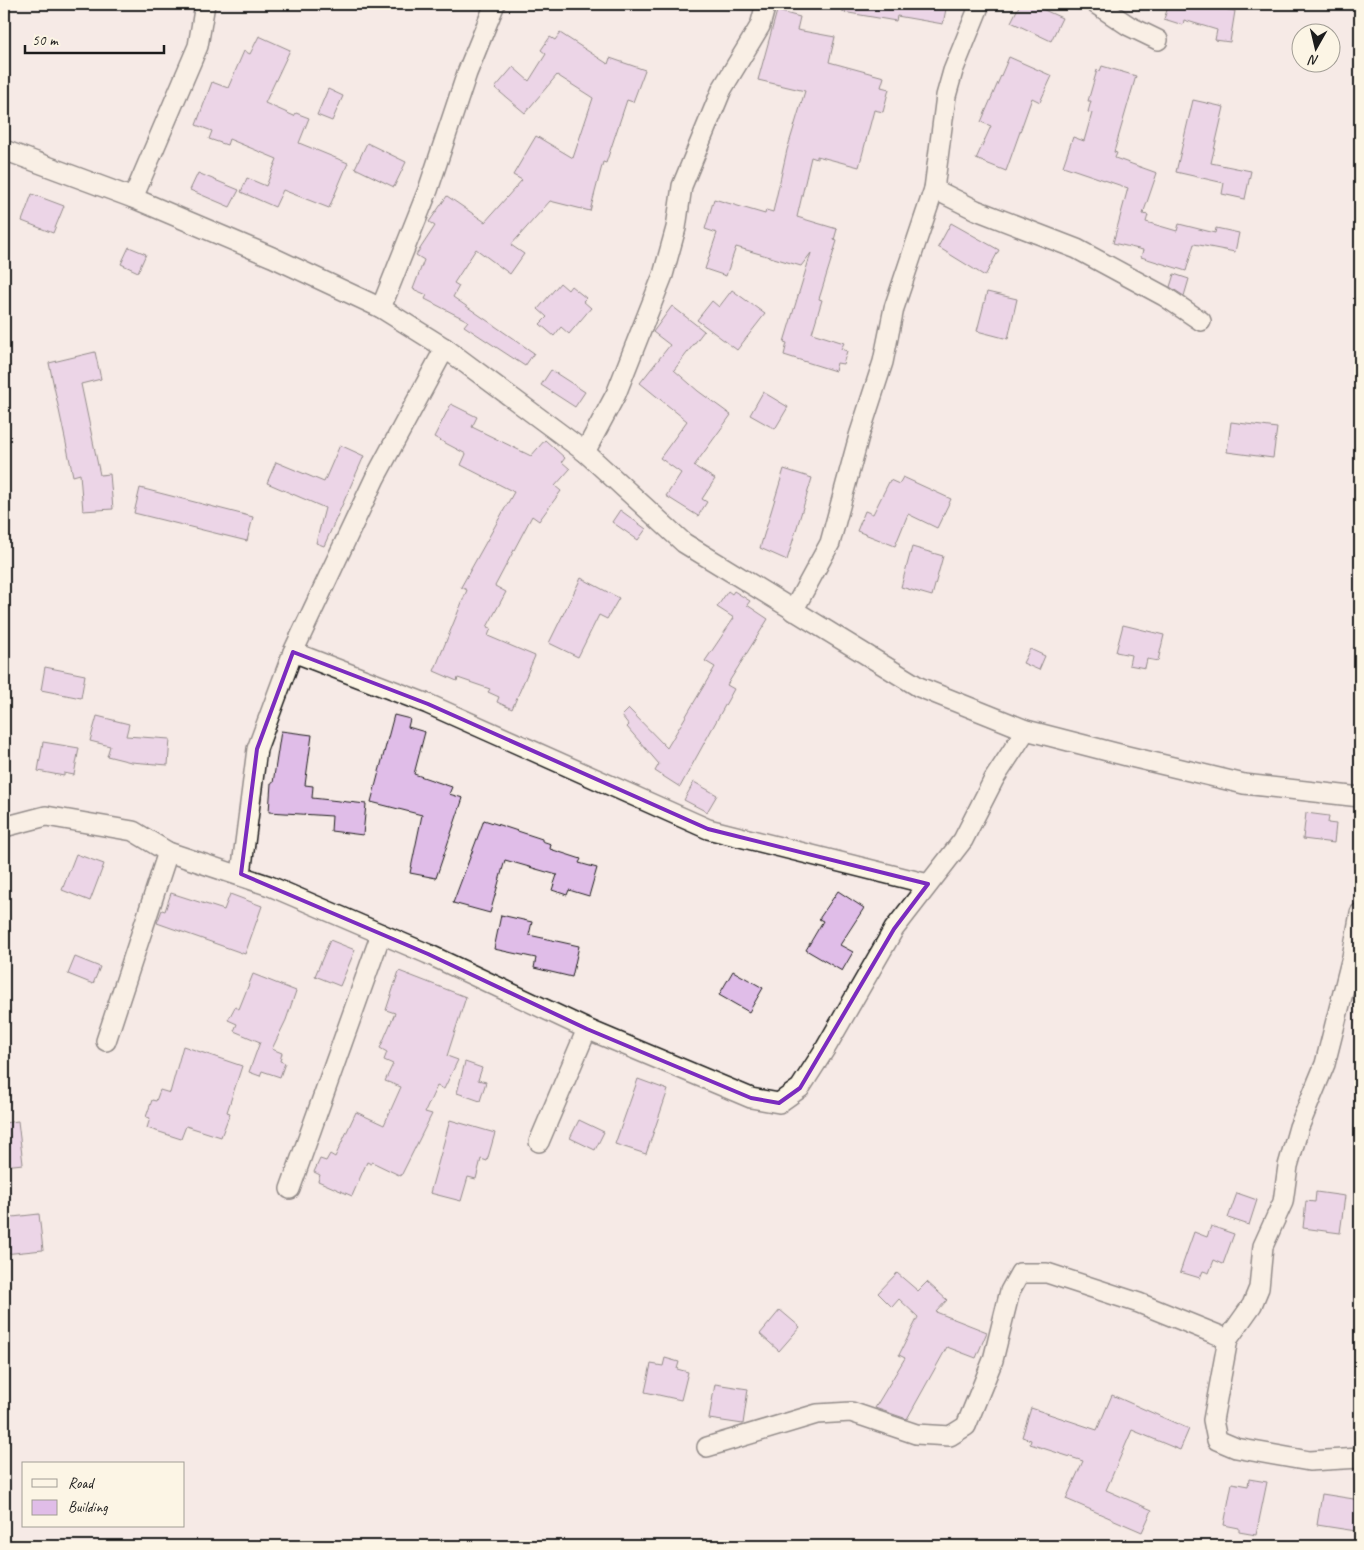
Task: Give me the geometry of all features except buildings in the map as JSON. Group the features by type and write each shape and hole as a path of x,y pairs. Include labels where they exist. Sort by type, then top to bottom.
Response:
{"street":[{"path":"133,198 198,46 205,4"},
{"path":"381,308 428,190 467,73 496,4"},
{"path":"585,452 616,394 663,276 676,228 682,186 722,89 760,26 766,4"},
{"path":"793,610 830,543 859,436 883,362 894,308 934,190 946,96 980,4"},
{"path":"1096,4 1129,26 1158,40"},
{"path":"4,150 133,198 272,257 381,308 445,348 585,452 684,543 919,687 1026,730 1244,784 1360,798"},
{"path":"934,190 985,213 1077,249 1164,296 1201,321"},
{"path":"241,874 257,749 293,652 375,478 445,348"},
{"path":"293,652 428,704 708,829 928,884"},
{"path":"4,827 46,816 134,831 168,852 241,874 381,934 587,1029 751,1098 779,1104 800,1088 825,1049 894,930 963,840 994,779 1026,730"},
{"path":"106,1041 168,852"},
{"path":"1360,914 1352,957 1325,1064 1298,1127 1288,1166 1283,1202 1263,1246 1259,1288 1252,1305 1228,1339 1213,1420 1217,1440 1236,1448 1309,1461 1360,1458"},
{"path":"290,1190 381,934"},
{"path":"539,1142 587,1029"},
{"path":"707,1447 817,1414 851,1412 916,1434 950,1436 966,1426 993,1360 1010,1291 1020,1273 1047,1273 1140,1303 1228,1339"}],"highlighted area":[{"path":"293,652 428,704 708,829 928,884 894,929 800,1088 779,1103 751,1098 587,1029 428,954 241,874 257,749"}]}
